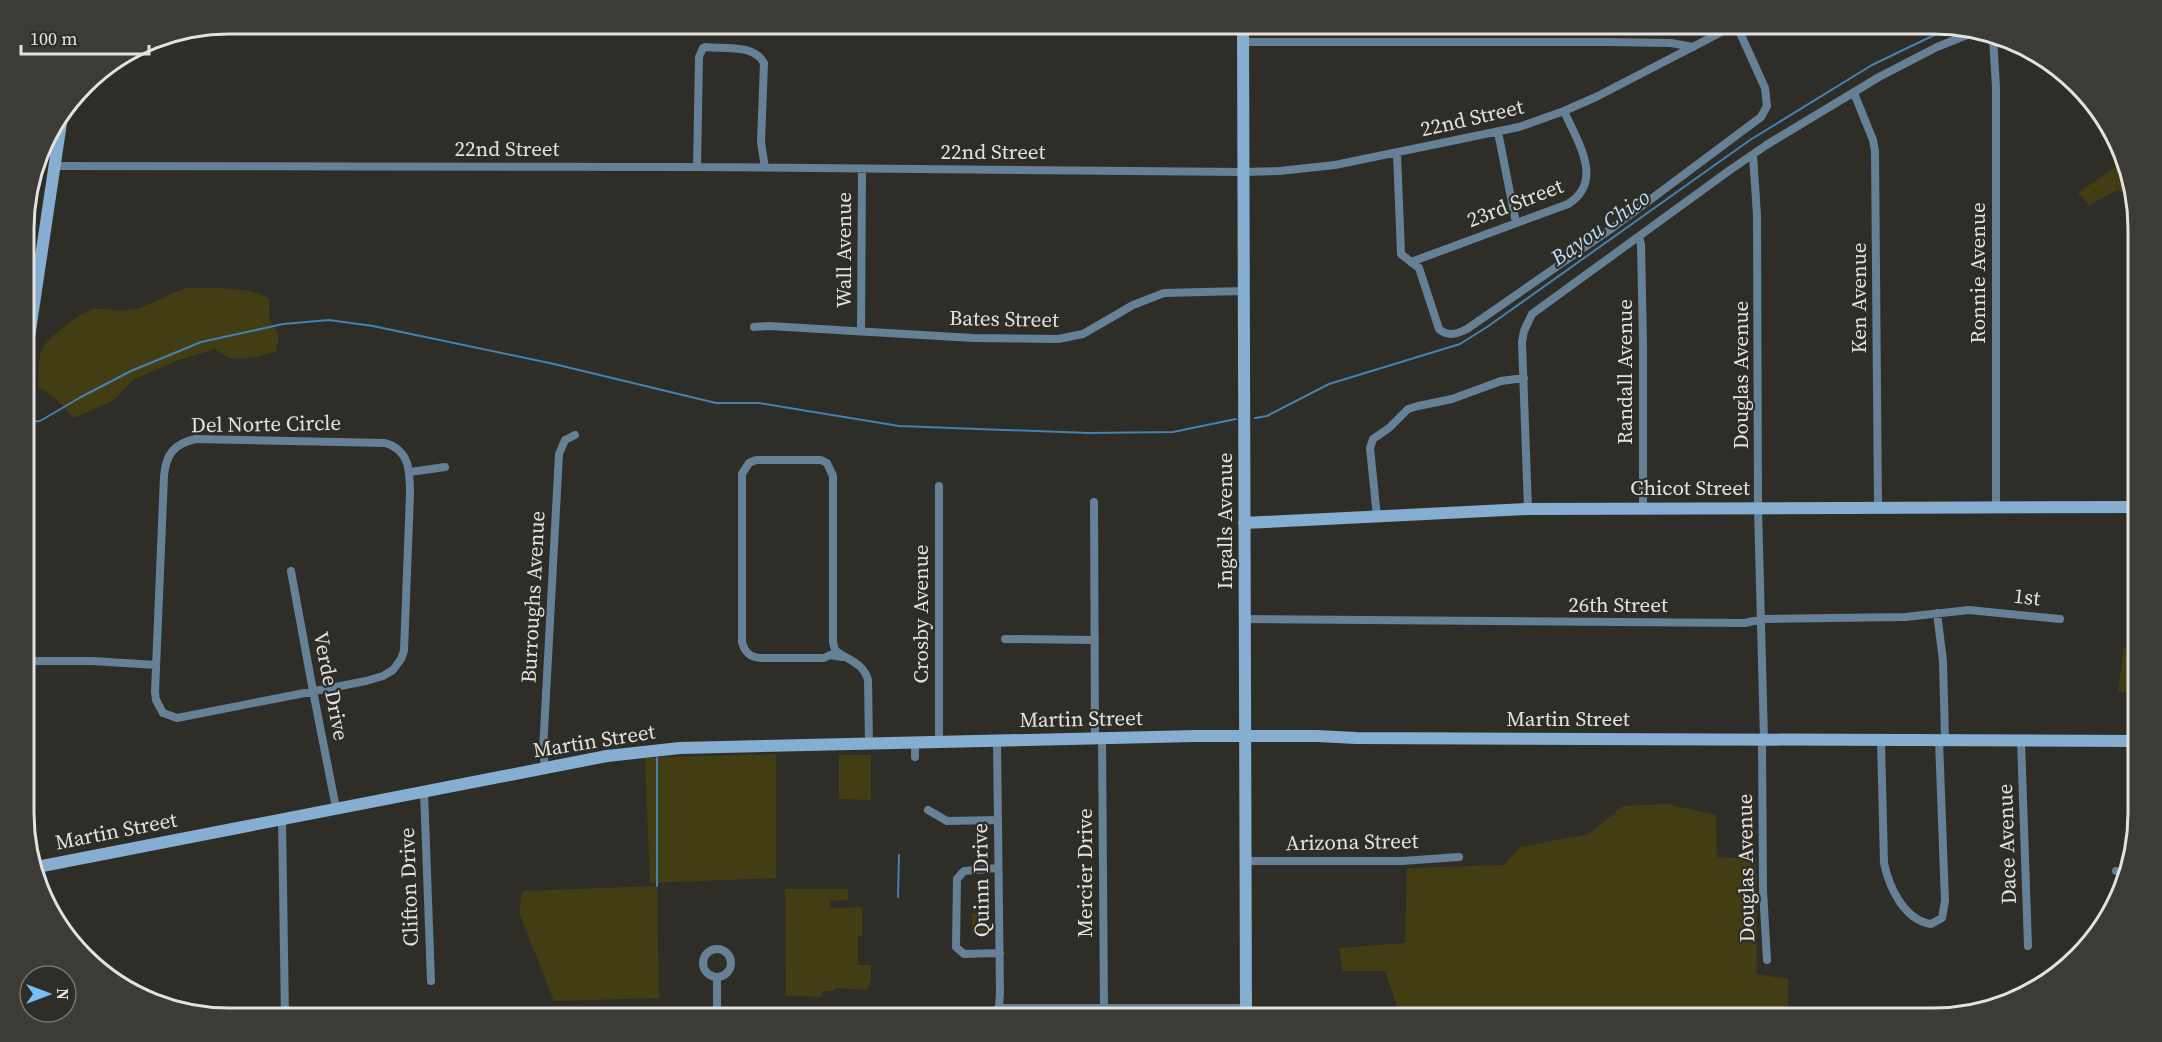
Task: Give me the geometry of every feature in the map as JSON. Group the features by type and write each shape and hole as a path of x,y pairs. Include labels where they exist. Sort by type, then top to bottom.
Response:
{"street":[{"name":"Ingalls Avenue","path":"1243,34 1246,1007"},
{"name":"22nd Street","path":"55,166 697,167 1244,172 1314,168 1498,132 1564,111 1717,34"},
{"path":"1397,153 1399,243 1402,257 1419,268 1439,329 1446,334 1451,334 1467,329 1611,229 1761,117 1767,106 1765,88 1741,34"},
{"path":"1528,509 1524,331 1532,314 1753,155 1804,122 1937,47 1962,37"},
{"path":"1243,42 1608,42 1671,43 1693,47"},
{"name":"Ronnie Avenue","path":"1993,44 1996,87 1996,507"},
{"path":"697,167 699,57 705,47 752,52 764,63 761,142 765,168"},
{"name":"Ken Avenue","path":"1854,93 1873,140 1875,151 1878,507"},
{"name":"23rd Street","path":"1411,262 1568,204 1581,194 1588,171 1564,111"},
{"path":"1498,132 1516,223"},
{"path":"35,262 59,135"},
{"name":"Douglas Avenue","path":"1753,155 1758,268 1758,507 1762,619 1763,890 1767,960"},
{"name":"Wall Avenue","path":"861,332 862,169"},
{"name":"Randall Avenue","path":"1639,238 1643,332 1643,507"},
{"name":"Bates Street","path":"754,327 973,338 1058,339 1083,334 1133,305 1164,293 1244,291"},
{"path":"1377,517 1370,448 1373,439 1408,410 1418,405 1452,399 1484,386 1524,378"},
{"name":"Burroughs Avenue","path":"544,768 543,750 559,454 565,440 575,435"},
{"name":"Del Norte Circle","path":"195,440 385,443 397,448 404,456 410,472 405,633 401,659 393,670 383,676 313,691 172,717 163,713 156,700 156,665 164,476 168,455 177,445 195,440"},
{"path":"756,460 821,460 831,469 833,476 833,653 824,658 754,658 744,649 742,642 742,474 748,463 756,460"},
{"path":"410,472 445,467"},
{"name":"Crosby Avenue","path":"939,486 939,742"},
{"name":"Mercier Drive","path":"1094,502 1104,1007"},
{"name":"Chicot Street","path":"1244,523 1528,509 2128,507"},
{"name":"Verde Drive","path":"291,571 336,808"},
{"name":"26th Street","path":"1244,620 1745,623 1762,619 1905,617 1969,610 1991,611"},
{"name":"1st","path":"1991,611 2060,619"},
{"path":"1881,740 1884,863 1887,879 1893,892 1914,916 1920,921 1932,924 1942,918 1945,901 1942,741 1945,689 1937,613"},
{"path":"1005,639 1095,640"},
{"path":"833,653 858,664 866,672 868,744"},
{"path":"34,661 93,661 156,665"},
{"name":"Martin Street","path":"42,866 607,756 680,748 1245,736 2128,741"},
{"name":"Quinn Drive","path":"998,741 1000,953 998,1008"},
{"name":"Dace Avenue","path":"2021,741 2028,946"},
{"path":"915,743 915,758"},
{"name":"Clifton Drive","path":"424,791 431,981"},
{"path":"928,810 947,821 998,820"},
{"path":"282,819 285,1008"},
{"name":"Arizona Street","path":"1245,861 1402,861 1459,857"},
{"path":"999,868 964,871 957,879 956,947 964,954 1000,953"},
{"path":"717,977 717,1008"}],"shaded area":[{"path":"2116,166 2124,193 2117,190 2090,205 2078,193"},
{"path":"186,288 241,290 269,299 269,319 279,335 276,352 239,359 227,357 215,349 179,360 133,380 114,400 74,418 56,399 38,387 41,351 56,333 73,320 94,309 138,308"},
{"path":"2124,648 2128,648 2128,693 2118,691"},
{"path":"776,754 776,878 650,883 645,758"},
{"path":"839,755 871,755 871,800 839,799"},
{"path":"1667,804 1716,815 1717,857 1756,859 1757,974 1788,979 1788,1007 1397,1007 1385,971 1343,971 1339,948 1405,943 1407,868 1504,865 1520,847 1589,834 1623,806"},
{"path":"657,886 659,998 554,1001 519,913 522,891"},
{"path":"785,889 848,889 848,900 830,901 830,906 832,908 862,907 862,936 858,936 858,965 871,965 871,980 867,990 836,988 832,991 822,991 822,997 786,996"},
{"path":"972,913 986,913 986,934 972,934"}],"waterway":[{"name":"Bayou Chico","path":"1255,418 1267,416 1329,384 1460,344 1750,140 1872,65 1936,34"},
{"path":"35,421 40,421 131,371 201,342 283,324 329,320 373,326 554,364 716,403 759,403 899,426 1089,433 1173,432 1236,419"},
{"path":"657,758 657,886"},
{"path":"898,897 899,855"}]}
